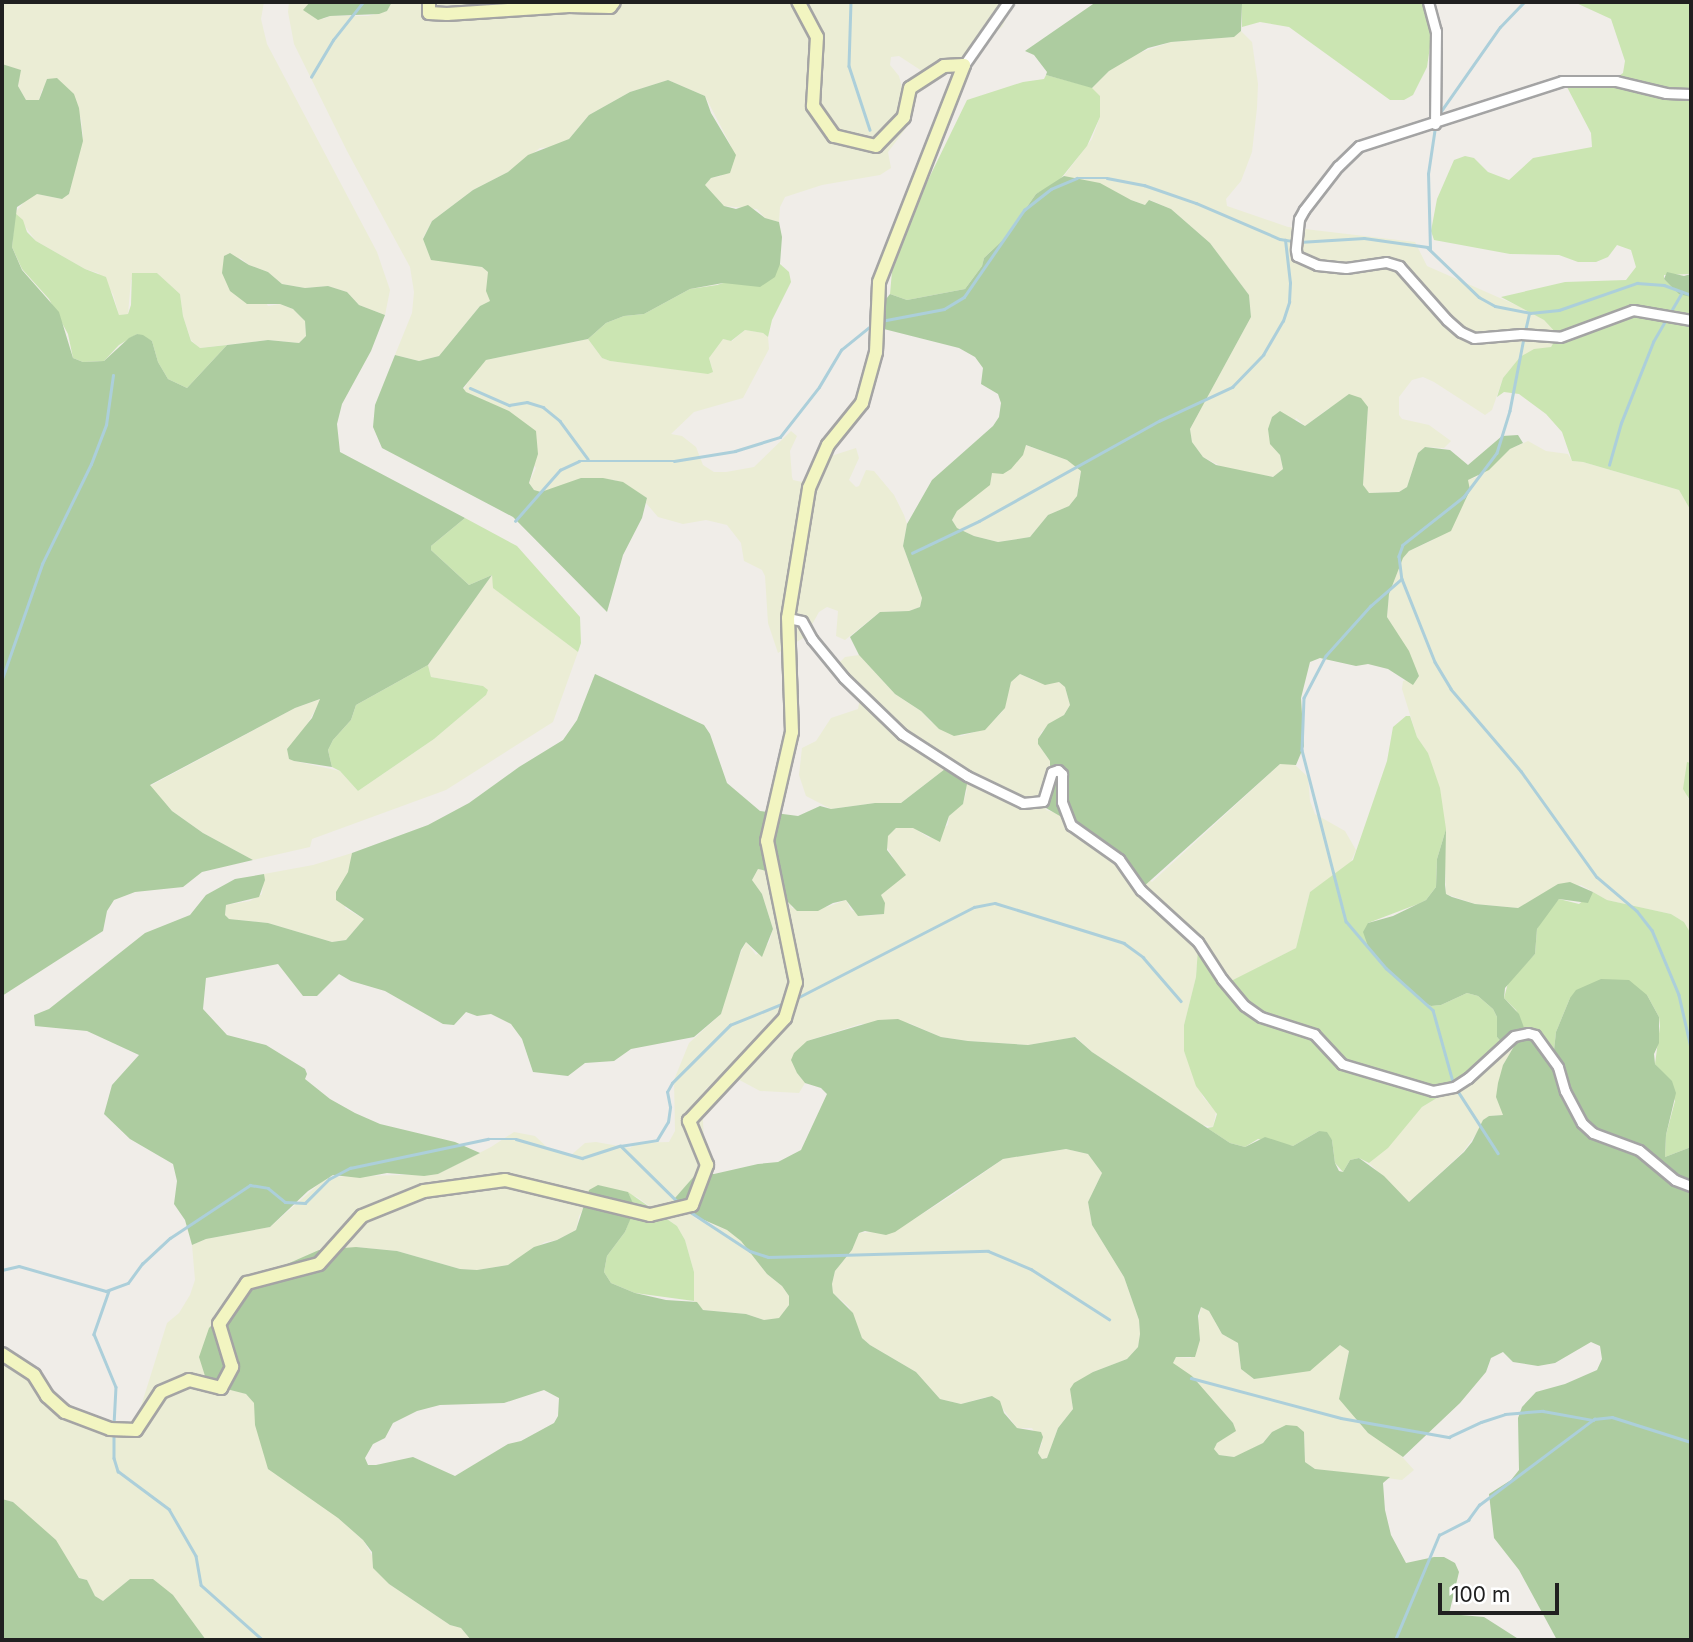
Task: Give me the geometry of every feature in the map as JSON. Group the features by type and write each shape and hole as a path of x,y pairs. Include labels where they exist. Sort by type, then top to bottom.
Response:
{"street":[{"path":"429,2 429,13 447,14 569,6 610,7 614,2"},
{"path":"798,2 817,37 813,106 834,136 876,146 904,117 910,88 943,66 964,65"},
{"path":"2,1354 34,1376 47,1396 65,1412 110,1429 136,1430 161,1392 189,1380 221,1388 232,1367 219,1324 247,1283 319,1264 362,1216 424,1191 505,1180 650,1215 692,1205 707,1165 689,1121 785,1018 796,983 766,841 792,732 788,618 809,488 828,444 862,403 876,352 879,282 964,65 1008,2"},
{"path":"1428,2 1436,31 1434,124"},
{"path":"1691,94 1666,93 1616,81 1562,81 1359,146 1338,166 1299,219 1297,256 1317,265 1346,268 1386,262 1399,266 1447,320 1461,332 1474,338 1521,334 1560,337 1633,310 1691,320"},
{"path":"788,618 802,621 812,639 844,678 902,734 967,776 1023,803 1043,801 1052,772 1058,770 1062,774 1062,802 1071,825 1119,859 1141,890 1198,942 1222,979 1245,1006 1261,1017 1314,1034 1342,1064 1433,1091 1454,1087 1468,1078 1514,1037 1528,1033 1535,1035 1558,1067 1565,1091 1582,1124 1594,1133 1639,1150 1675,1180 1691,1186"}],"green space":[{"path":"2,2 264,2 261,19 267,44 377,252 390,290 385,315 359,305 347,292 328,286 305,288 282,284 268,272 249,265 239,257 268,306 280,304 293,309 305,321 306,336 299,343 268,340 199,348 191,340 183,316 180,294 157,273 131,280 128,314 119,315 113,294 98,273 85,269 36,241 15,213 28,197 37,194 62,199 69,194 83,136 81,118 42,89 39,100 26,100 18,86 20,70 2,64"},
{"path":"289,2 310,2 323,19 330,16 368,16 387,11 392,2 501,2 514,15 521,16 537,8 537,2 1014,2 1002,27 945,73 928,75 899,56 891,57 890,65 899,76 906,103 906,128 888,152 891,168 880,175 822,185 785,197 780,207 779,222 765,218 757,209 724,206 704,185 711,178 721,176 731,146 705,96 668,80 630,92 589,115 569,139 554,147 540,148 508,172 473,190 432,221 423,238 431,259 482,267 488,272 491,301 480,306 439,356 419,361 395,355 412,313 414,292 410,267 347,151 294,44 288,12"},
{"path":"310,2 392,2 387,11 379,14 330,16 318,20 303,10"},
{"path":"1096,2 1238,2 1242,4 1241,31 1234,37 1171,42 1148,48 1109,71 1092,88 1046,75 1047,72 1034,55 1025,51"},
{"path":"1238,2 1431,2 1433,26 1427,67 1413,95 1404,100 1390,100 1289,27 1260,22 1242,27 1242,5"},
{"path":"1574,2 1691,2 1691,274 1664,275 1664,279 1679,293 1691,297 1691,511 1679,490 1572,461 1562,432 1546,414 1519,394 1504,392 1497,397 1503,378 1520,357 1534,349 1551,347 1558,335 1544,320 1501,297 1565,282 1626,280 1636,267 1631,250 1617,245 1608,257 1596,262 1578,262 1559,255 1510,254 1434,240 1431,231 1437,199 1454,160 1465,156 1474,158 1488,172 1509,180 1533,158 1592,147 1591,133 1567,87 1571,82 1615,79 1623,73 1625,61 1611,19"},
{"path":"1241,31 1252,42 1258,84 1257,108 1252,152 1241,181 1226,199 1227,206 1288,227 1415,242 1427,266 1525,309 1544,320 1558,335 1551,347 1520,357 1503,378 1492,410 1485,415 1434,382 1423,377 1412,380 1399,397 1399,415 1402,419 1429,425 1451,441 1444,448 1425,447 1418,453 1407,487 1399,492 1368,493 1363,485 1368,407 1329,408 1305,426 1296,418 1280,455 1283,469 1273,477 1228,470 1203,457 1192,442 1190,429 1251,317 1249,295 1210,243 1171,209 1150,200 1145,205 1064,176 1092,139 1100,117 1092,88 1109,71 1133,55 1171,42 1234,37"},
{"path":"2,64 21,70 18,86 26,100 39,100 47,79 57,78 74,94 79,108 83,141 69,194 62,199 37,194 17,207 12,247 22,270 59,312 73,358 83,362 104,361 129,338 137,334 143,335 152,341 158,362 168,379 187,388 227,345 268,340 299,343 306,336 305,321 293,309 280,304 247,304 230,291 222,273 224,256 230,253 249,265 268,272 282,284 305,288 328,286 347,292 359,305 385,315 371,351 342,404 337,424 340,452 465,518 431,546 431,550 469,585 492,575 428,665 356,705 351,720 333,740 328,750 332,767 289,759 287,749 312,718 320,699 295,708 150,785 172,811 203,833 253,860 202,872 183,887 135,892 114,900 107,911 103,931 2,996"},
{"path":"1046,75 1091,87 1100,96 1100,117 1087,146 1058,182 1036,194 1004,239 984,258 982,266 965,289 907,300 890,294 893,260 911,215 967,100 1023,82 1044,79"},
{"path":"668,80 705,96 711,113 736,155 730,173 711,178 705,185 724,206 736,209 748,205 765,218 779,222 782,237 780,264 775,277 760,287 723,283 690,289 644,314 624,316 606,323 588,339 486,360 463,388 466,392 509,411 536,431 538,454 529,483 534,490 541,492 581,478 603,478 623,482 647,498 642,518 623,555 607,612 513,517 382,448 373,427 375,405 395,355 419,361 439,356 480,306 490,301 486,291 488,272 482,267 431,260 423,239 432,221 473,190 508,172 528,155 569,139 589,115 630,92"},
{"path":"1064,176 1100,183 1131,200 1145,205 1149,200 1171,209 1210,243 1249,295 1251,317 1190,429 1192,442 1203,457 1216,465 1273,477 1283,469 1280,455 1270,444 1268,429 1272,417 1280,411 1305,426 1349,394 1361,398 1368,407 1363,485 1369,493 1399,492 1407,487 1418,453 1425,447 1450,450 1468,465 1502,436 1518,435 1523,443 1510,449 1489,470 1468,480 1470,490 1451,531 1409,551 1403,558 1389,594 1387,617 1409,651 1419,676 1413,685 1388,669 1368,664 1356,666 1320,658 1310,662 1301,698 1304,746 1296,765 1280,764 1142,888 1137,880 1079,827 1039,804 1041,787 1050,769 1050,761 1038,744 1038,739 1048,724 1064,715 1070,705 1065,687 1059,682 1045,685 1020,674 1011,682 1005,708 985,730 954,736 939,729 921,711 895,694 859,655 850,637 880,612 909,611 920,607 922,598 903,546 907,524 932,480 993,426 999,417 1001,403 998,394 981,384 983,368 975,357 959,348 872,326 871,318 890,294 907,300 965,289 982,266 984,258 1004,239 1036,194","holes":["1026,445 1067,460 1081,471 1077,496 1069,506 1048,515 1030,537 998,542 957,528 952,520 957,511 990,485 992,473 1003,474 1011,469 1023,455"]},
{"path":"15,213 23,220 27,232 36,241 85,269 106,277 119,315 128,314 131,305 132,273 157,273 180,294 191,341 200,348 227,345 187,388 168,379 158,362 152,341 137,334 119,345 104,361 83,362 73,358 68,334 49,299 22,269 12,247"},
{"path":"780,264 789,272 791,282 772,320 768,337 763,333 745,330 731,341 723,339 709,358 713,372 708,374 610,361 602,358 588,339 606,323 624,316 644,314 690,289 717,285"},
{"path":"1667,272 1684,276 1691,274 1691,297 1679,294 1664,279"},
{"path":"745,330 763,333 768,337 769,349 743,398 694,412 671,434 682,436 696,447 703,465 714,472 726,472 754,467 791,431 797,436 790,451 792,477 793,480 802,482 812,467 824,468 831,456 856,448 859,458 849,480 856,487 859,486 866,470 874,471 894,495 904,515 907,524 903,546 922,598 920,607 909,611 880,612 845,640 836,636 838,611 827,607 819,612 805,637 778,653 768,623 765,576 762,570 744,561 741,543 727,525 706,520 683,524 658,517 646,503 647,498 615,480 591,478 541,492 534,490 529,483 536,468 473,396 463,391 474,372 486,360 588,339 602,358 610,361 683,370 712,368 709,358 718,342 723,339 732,341"},
{"path":"1528,441 1546,451 1568,454 1572,461 1679,490 1691,511 1691,763 1688,762 1687,797 1691,802 1691,934 1684,922 1671,914 1607,900 1581,885 1546,893 1518,908 1475,904 1446,894 1443,810 1428,753 1417,737 1402,689 1403,681 1419,676 1408,651 1387,617 1389,594 1403,558 1409,551 1433,540 1467,480 1477,477 1510,449"},
{"path":"1025,445 1067,460 1081,470 1077,496 1069,506 1048,515 1030,537 998,542 957,528 952,520 957,511 992,473"},
{"path":"465,518 517,546 580,617 581,643 578,652 493,588 492,575 469,585 431,550 431,546"},
{"path":"492,575 494,588 578,652 553,722 446,790 312,839 310,847 253,860 203,833 172,811 150,786 295,708 321,699 301,736 287,749 294,761 340,771 358,791 434,739 486,695 483,686 431,677 428,665"},
{"path":"859,655 895,694 921,711 931,722 961,736 985,729 1002,712 1011,682 1020,674 1037,682 1059,682 1065,687 1070,705 1064,715 1041,732 1038,744 1050,761 1049,776 1041,787 1046,810 1059,814 1079,827 1152,882 1280,764 1294,764 1308,777 1310,801 1315,814 1345,831 1356,850 1350,864 1310,892 1296,948 1229,983 1198,948 1196,977 1184,1025 1184,1051 1203,1097 1216,1112 1213,1127 1202,1125 1092,1052 1076,1037 1028,1045 968,1041 941,1037 909,1023 860,1024 807,1041 797,1073 805,1083 799,1093 760,1091 732,1076 716,1080 706,1089 702,1100 705,1164 675,1198 696,1219 727,1230 741,1241 767,1274 782,1286 789,1296 789,1305 779,1319 764,1320 746,1314 703,1310 694,1301 694,1272 685,1240 677,1226 637,1197 598,1185 579,1216 576,1230 557,1240 545,1242 508,1265 477,1270 460,1269 397,1251 356,1247 234,1390 246,1394 255,1403 255,1425 338,1518 363,1540 389,1584 450,1625 461,1628 471,1640 206,1640 173,1595 130,1579 103,1601 95,1596 87,1580 80,1578 13,1502 2,1499 2,1351 65,1409 127,1428 137,1419 167,1323 179,1313 190,1295 195,1280 192,1245 206,1239 270,1227 327,1177 438,1174 514,1132 535,1136 550,1150 570,1156 585,1143 596,1142 630,1148 636,1143 669,1142 675,1131 674,1080 689,1043 721,1014 730,975 746,942 756,955 769,943 773,929 762,894 752,880 758,869 776,873 792,908 827,907 846,900 851,910 865,916 884,914 881,895 897,879 893,857 886,846 887,836 896,828 914,828 929,838 948,825 949,816 963,803 967,790 947,763 945,769 901,803 875,803 831,809 806,796 799,775 802,748 816,741 831,718 858,709 860,699 841,672 839,663 845,657"},
{"path":"428,665 431,677 483,686 488,690 486,695 434,739 358,791 340,771 332,767 328,750 333,740 351,720 356,705"},
{"path":"595,674 704,725 710,734 727,783 760,811 798,816 820,806 831,809 875,803 901,803 945,769 947,763 959,770 967,784 963,804 949,816 940,842 913,828 896,828 888,836 887,850 906,875 881,895 885,903 884,914 858,916 846,900 818,911 797,911 787,901 776,873 758,869 752,880 762,894 773,929 762,957 746,942 741,950 721,1014 694,1037 631,1049 614,1061 585,1063 568,1076 533,1072 522,1039 511,1024 491,1014 477,1016 466,1012 454,1025 443,1024 385,991 351,981 339,974 317,996 303,996 278,964 206,978 203,1009 227,1035 266,1045 305,1069 305,1079 330,1099 355,1113 380,1124 455,1142 480,1153 438,1174 424,1176 387,1173 360,1178 333,1175 308,1191 270,1227 206,1239 192,1245 185,1220 174,1204 177,1181 173,1164 130,1139 104,1114 112,1085 139,1055 87,1031 35,1026 34,1015 49,1009 145,933 190,915 206,895 235,879 264,874 265,880 259,897 226,905 225,915 229,919 268,923 332,942 346,940 364,919 336,900 336,892 348,872 352,853 428,825 469,803 563,740 577,720"},
{"path":"1406,716 1410,716 1417,737 1428,753 1440,788 1446,829 1437,859 1436,887 1426,900 1368,923 1368,947 1386,970 1431,1006 1441,1005 1467,993 1478,996 1493,1009 1497,1017 1497,1037 1505,1046 1485,1069 1422,1107 1388,1148 1369,1163 1359,1158 1350,1160 1343,1172 1335,1163 1332,1140 1319,1131 1293,1146 1258,1139 1245,1147 1230,1143 1207,1128 1213,1127 1217,1114 1196,1086 1184,1051 1184,1025 1196,977 1198,948 1229,982 1296,948 1310,892 1353,860 1387,761 1393,727"},
{"path":"1687,762 1691,763 1691,802 1683,789"},
{"path":"1446,829 1446,894 1475,904 1518,908 1558,884 1570,882 1593,892 1588,903 1559,899 1537,929 1535,954 1505,988 1504,998 1519,1014 1526,1033 1554,1050 1556,1032 1570,998 1576,990 1601,979 1629,980 1647,995 1659,1017 1659,1043 1654,1054 1655,1064 1672,1081 1676,1093 1666,1135 1665,1157 1691,1147 1691,1640 1557,1640 1519,1570 1494,1538 1489,1494 1511,1480 1519,1470 1518,1418 1522,1407 1536,1392 1565,1384 1597,1370 1602,1359 1600,1346 1591,1342 1555,1363 1538,1366 1513,1362 1503,1352 1491,1358 1486,1372 1460,1403 1403,1457 1368,1433 1339,1399 1349,1351 1340,1345 1310,1371 1254,1379 1241,1369 1238,1343 1222,1334 1209,1311 1201,1307 1198,1316 1200,1340 1195,1357 1176,1357 1173,1363 1192,1376 1233,1423 1236,1431 1217,1443 1214,1449 1219,1455 1234,1457 1263,1443 1272,1432 1286,1425 1297,1426 1304,1432 1305,1462 1315,1469 1390,1477 1383,1483 1385,1510 1391,1535 1406,1563 1444,1557 1455,1563 1459,1572 1449,1614 1484,1617 1520,1640 471,1640 461,1628 450,1625 389,1584 373,1568 372,1552 363,1540 338,1518 268,1469 255,1425 254,1403 246,1394 215,1386 205,1376 199,1357 209,1328 240,1296 278,1268 319,1250 356,1247 397,1251 460,1269 477,1270 508,1265 534,1247 557,1240 576,1230 589,1190 598,1185 628,1192 635,1208 625,1232 607,1256 604,1272 611,1283 635,1293 666,1300 697,1302 703,1310 746,1314 764,1320 779,1318 789,1305 789,1296 782,1286 767,1274 741,1241 727,1230 679,1209 675,1198 696,1174 714,1174 778,1162 801,1150 827,1094 821,1088 805,1083 791,1060 794,1053 807,1041 878,1020 898,1019 941,1037 968,1041 1028,1045 1075,1037 1092,1052 1230,1143 1245,1147 1265,1137 1293,1146 1319,1131 1327,1132 1332,1140 1335,1163 1339,1171 1343,1172 1350,1160 1359,1158 1384,1176 1409,1202 1464,1152 1483,1120 1489,1116 1503,1115 1496,1097 1498,1083 1503,1065 1520,1036 1505,1046 1497,1037 1497,1017 1493,1009 1478,996 1467,993 1441,1005 1431,1006 1423,1002 1386,970 1368,946 1363,932 1368,923 1393,916 1426,900 1436,887 1437,859","holes":["1066,1149 1088,1154 1102,1173 1088,1202 1092,1225 1124,1277 1139,1320 1140,1334 1138,1347 1127,1359 1093,1372 1074,1383 1070,1389 1073,1409 1058,1428 1047,1458 1042,1459 1038,1453 1043,1437 1041,1432 1017,1428 1004,1413 1000,1401 992,1396 961,1404 940,1399 916,1372 870,1345 862,1338 853,1313 833,1293 832,1284 835,1271 852,1250 859,1233 865,1231 886,1235 895,1232 1003,1159","544,1390 559,1398 558,1416 554,1423 521,1441 508,1444 455,1476 413,1457 376,1465 368,1465 365,1458 373,1444 385,1438 393,1423 417,1411 440,1405 504,1403"]},
{"path":"352,853 345,908 364,919 346,940 332,942 268,923 229,919 225,915 226,905 250,901 262,894 264,874 313,865"},
{"path":"1593,892 1607,900 1671,914 1684,922 1691,934 1691,1147 1665,1157 1666,1135 1675,1101 1665,1075 1655,1064 1659,1017 1647,995 1570,998 1556,1032 1554,1050 1526,1033 1516,1010 1504,998 1508,983 1535,954 1537,929 1544,916 1559,899 1579,904"},
{"path":"1521,1034 1503,1065 1503,1115 1489,1116 1463,1152 1409,1202 1369,1163 1388,1147 1422,1107 1485,1069"},
{"path":"1066,1149 1088,1154 1102,1173 1088,1202 1092,1225 1124,1277 1139,1320 1140,1334 1138,1347 1127,1359 1093,1372 1071,1395 1073,1409 1058,1428 1047,1458 1042,1459 1038,1453 1042,1443 1032,1428 1017,1428 1003,1409 986,1397 961,1404 940,1399 916,1372 870,1345 862,1338 849,1307 833,1293 832,1284 835,1271 852,1250 858,1233 895,1231 1003,1159"},
{"path":"628,1192 677,1226 685,1240 694,1272 694,1301 635,1293 611,1283 604,1272 607,1256 625,1232 634,1208"},
{"path":"1201,1307 1209,1311 1222,1334 1238,1343 1241,1369 1254,1379 1301,1372 1340,1345 1349,1350 1344,1376 1355,1418 1368,1433 1396,1450 1414,1470 1402,1480 1315,1469 1305,1462 1304,1432 1272,1432 1263,1443 1248,1451 1234,1457 1219,1455 1214,1449 1217,1443 1235,1431 1233,1423 1192,1376 1172,1364 1176,1357 1191,1358"},
{"path":"2,1499 13,1502 56,1540 79,1578 87,1580 95,1596 103,1601 130,1579 153,1579 173,1595 206,1640 2,1640"}],"waterway":[{"path":"311,77 333,40 363,2"},
{"path":"851,2 849,66 870,130"},
{"path":"1439,114 1500,27 1524,2"},
{"path":"1430,249 1428,174 1435,127"},
{"path":"881,321 944,309 964,297 1024,210 1051,189 1077,178 1107,178 1144,185 1196,203 1280,239 1293,241"},
{"path":"1299,242 1364,238 1427,247 1479,297 1495,306 1530,313 1559,310 1637,283 1664,285 1691,295"},
{"path":"912,553 979,521 1159,421 1232,387 1263,355 1283,321 1289,302 1290,283 1285,240"},
{"path":"1670,313 1682,292"},
{"path":"1525,331 1529,314"},
{"path":"1609,465 1621,423 1653,342 1667,318"},
{"path":"515,521 560,470 579,461 674,461 735,451 780,437 819,387 841,350 872,325"},
{"path":"1524,338 1510,411 1497,453 1464,497 1403,545 1399,556 1402,579 1435,662 1451,689 1521,771 1597,877 1637,911 1652,930 1679,995 1691,1048"},
{"path":"2,679 42,564 91,464 106,425 113,375"},
{"path":"470,388 509,405 527,402 543,407 560,421 588,459"},
{"path":"1402,579 1371,606 1326,656 1304,698 1302,750 1346,921 1386,968 1433,1010 1454,1085 1498,1153"},
{"path":"797,998 974,907 995,903 1124,943 1143,957 1181,1001"},
{"path":"2,1270 19,1266 106,1291 128,1283 142,1264 170,1238 250,1185 268,1188 285,1202 305,1203 329,1179 350,1168 488,1139 516,1139 582,1158 620,1146 657,1140 668,1122 670,1107 667,1092 672,1083 730,1025 784,1003"},
{"path":"621,1146 678,1202"},
{"path":"689,1211 750,1251 768,1257 988,1251 1031,1269 1109,1319"},
{"path":"109,1291 94,1334 116,1387 114,1426"},
{"path":"1191,1378 1341,1418 1449,1437 1505,1414 1543,1411 1593,1420"},
{"path":"1395,1640 1439,1535 1468,1520 1479,1505 1594,1419 1612,1417 1691,1442"},
{"path":"114,1433 114,1458 118,1471 169,1509 196,1556 201,1585 263,1640"}]}
